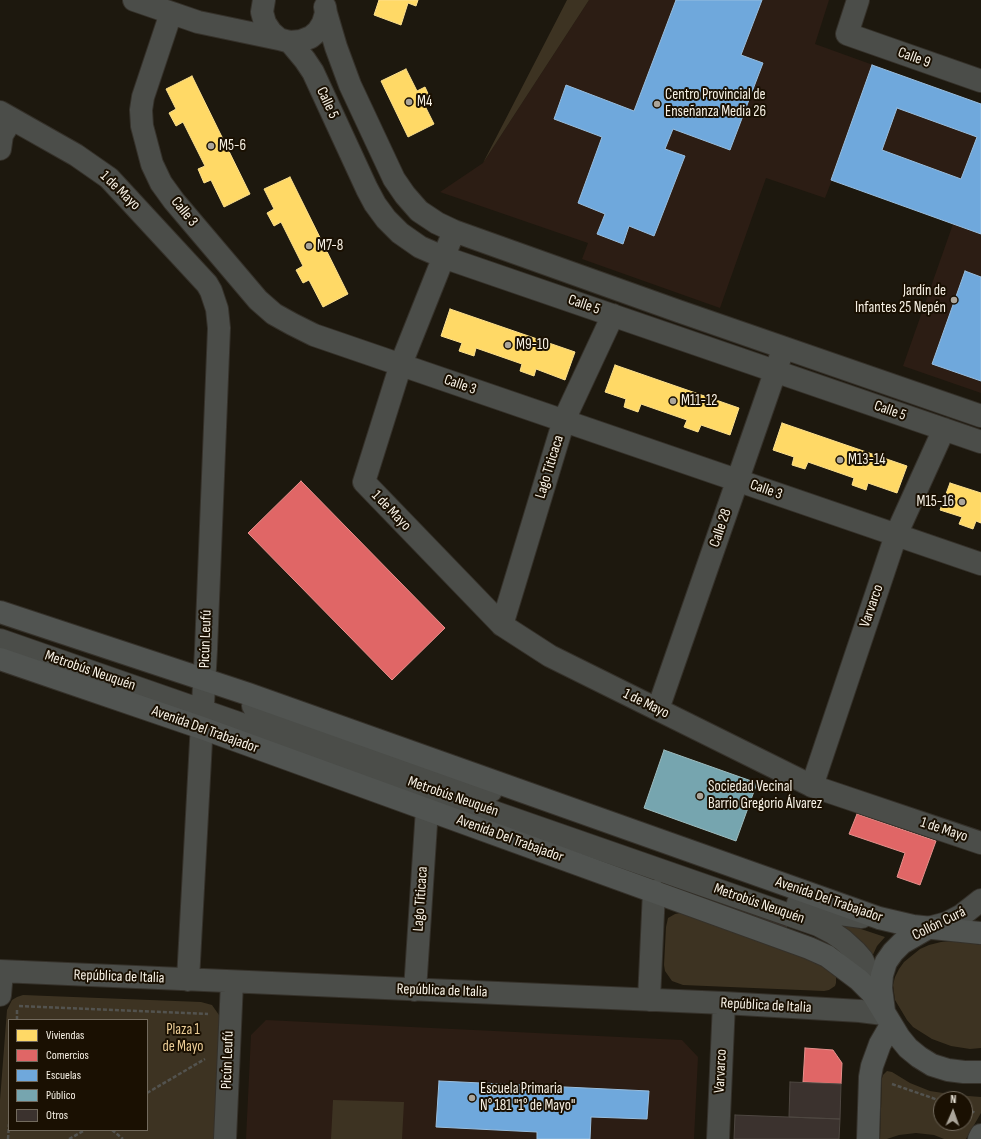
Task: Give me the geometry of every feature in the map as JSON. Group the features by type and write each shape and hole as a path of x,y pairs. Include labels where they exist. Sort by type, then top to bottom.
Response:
{"main road":[{"name":"Avenida Del Trabajador","path":"0,612 204,704 427,809 809,948 826,956 859,980 873,994 899,1037 908,1048 919,1057 932,1065 948,1070 981,1072"},
{"name":"Avenida Del Trabajador","path":"0,659 204,704 879,918 906,925 981,933"},
{"name":"Collón Curá","path":"888,1020 880,988 886,962 902,943 928,928"},
{"path":"868,1139 870,1077 872,1066 888,1020"},
{"path":"979,1139 981,1124"}],"street":[{"path":"134,0 198,22 285,41 301,41 314,34 323,23 325,4"},
{"name":"Calle 5","path":"264,0 262,12 264,23 271,32 285,41 305,60 313,72 366,189 375,204 386,219 400,233 420,247 443,257 981,442"},
{"name":"Calle 9","path":"858,0 847,34 981,82"},
{"name":"Calle 5","path":"325,4 336,47 350,85 394,179 419,211 436,223 454,231 678,311 981,416"},
{"name":"Calle 3","path":"171,13 147,82 141,110 146,144 152,164 161,183 174,201 258,300 274,314 314,334 981,564"},
{"path":"0,149 6,115"},
{"name":"1 de Mayo","path":"6,115 81,158 109,178 203,278 215,300"},
{"path":"401,364 454,231"},
{"name":"Picún Leufú","path":"188,980 204,704 219,328 215,300"},
{"name":"Lago Titicaca","path":"502,624 564,420 613,315"},
{"name":"Calle 28","path":"658,710 784,347"},
{"name":"1 de Mayo","path":"401,364 364,482 502,624 550,656 812,786 981,842"},
{"name":"Varvarco","path":"812,786 896,535 944,429"},
{"name":"Metrobús Neuquén","path":"0,626 204,704 818,925 843,940 855,951 862,960 868,974 873,994"},
{"name":"Metrobús Neuquén","path":"0,640 204,704"},
{"path":"255,704 259,704 394,751 491,791 256,710 254,706 255,704"},
{"name":"Lago Titicaca","path":"415,990 427,809"},
{"path":"635,870 812,929 829,938 844,955 809,936 686,894 635,870"},
{"path":"649,1000 654,891"},
{"name":"Collón Curá","path":"928,928 947,923 962,915 981,900"},
{"path":"0,995 1,972"},
{"name":"República de Italia","path":"1,972 860,1010 888,1020"},
{"name":"Picún Leufú","path":"225,1139 232,982"},
{"name":"Varvarco","path":"718,1139 724,1003"}],"path":[{"path":"17,1019 18,1006 210,1014"},
{"path":"148,1092 208,1058 207,1065"},
{"path":"889,1083 933,1098"},
{"path":"973,1116 981,1124"},
{"path":"69,1139 82,1131"},
{"path":"113,1131 123,1139"}],"shaded area":[{"name":"Centro Provincial de Enseñanza Media 26","path":"589,0 829,0 815,44 981,104 981,393 903,366 953,224 832,180 825,198 766,178 720,308 582,259 588,243 440,192 483,163"},
{"name":"Escuela Primaria N° 181 \"1° de Mayo\"","path":"266,1020 682,1040 698,1057 694,1139 246,1139 251,1035"}],"green space":[{"path":"567,0 589,0 483,163"},
{"path":"680,913 815,958 836,975 835,986 824,991 683,985 672,981 665,971 664,965 666,927 668,918"},
{"path":"840,922 885,937 877,946 871,959 841,928"},
{"path":"953,941 981,945 981,1048 970,1049 951,1046 932,1039 913,1027 895,1000 893,985 895,977 904,962 920,949 929,945"},
{"name":"Plaza 1 de Mayo","path":"23,995 201,1002 212,1005 219,1015 220,1021 214,1139 0,1139 0,1100 7,1010 12,1000"},
{"path":"887,1071 892,1072 910,1083 933,1091 933,1131 971,1131 966,1139 944,1139 934,1135 916,1133 880,1139 882,1078"},
{"path":"973,1096 981,1097 981,1113 973,1127"},
{"path":"333,1100 404,1102 402,1139 331,1139"}],"building: Viviendas":[{"path":"379,0 418,0 416,6 408,3 401,25 374,15"},
{"name":"M4","path":"406,69 417,91 425,87 431,100 424,104 434,124 408,137 381,81"},
{"name":"M5-6","path":"192,76 250,194 224,207 211,180 204,183 198,169 205,166 183,122 176,126 169,113 176,109 166,89"},
{"name":"M7-8","path":"290,177 348,294 323,307 309,280 303,283 296,270 303,266 281,222 274,226 267,213 274,209 264,189"},
{"name":"M9-10","path":"450,309 575,352 565,380 536,369 534,376 520,371 522,364 476,348 474,356 459,351 462,343 441,336"},
{"name":"M11-12","path":"615,365 739,408 730,435 701,425 698,432 684,427 687,420 641,404 638,412 624,407 626,399 605,392"},
{"name":"M13-14","path":"782,423 907,466 897,493 868,483 866,490 852,485 854,478 808,462 805,469 792,465 794,457 773,450"},
{"name":"M15-16","path":"950,483 981,493 981,523 976,521 973,529 959,524 962,517 940,510"}],"building: Comercios":[{"path":"301,481 445,628 392,680 248,533"},
{"path":"857,814 936,841 920,885 897,877 905,853 849,834"},
{"path":"805,1048 833,1050 842,1063 841,1084 803,1082"}],"building: Escuelas":[{"path":"676,0 762,0 741,55 763,63 730,150 673,129 665,149 685,156 654,236 629,226 623,244 597,234 605,214 578,203 602,137 554,119 566,85 634,111"},
{"path":"872,65 981,104 981,234 831,180","holes":["897,108 977,137 961,179 882,150"]},
{"path":"965,271 981,277 981,381 932,364"},
{"path":"439,1081 649,1091 647,1119 591,1117 590,1139 537,1139 537,1132 436,1127"}],"building: Público":[{"name":"Sociedad Vecinal Barrio Gregorio Álvarez","path":"664,750 757,783 736,841 644,808"}],"building: Otros":[{"path":"689,884 789,918 786,928 686,894"},
{"path":"790,1082 841,1084 840,1119 789,1117"},
{"path":"735,1115 840,1119 839,1139 734,1139"}],"place":[{"name":"M4","path":"409,102"},
{"name":"Centro Provincial de Enseñanza Media 26","path":"657,104"},
{"name":"M5-6","path":"211,146"},
{"name":"M7-8","path":"309,246"},
{"name":"Jardín de Infantes 25 Nepén","path":"954,300"},
{"name":"M9-10","path":"508,345"},
{"name":"M11-12","path":"673,401"},
{"name":"M13-14","path":"840,460"},
{"name":"M15-16","path":"962,502"},
{"name":"Sociedad Vecinal Barrio Gregorio Álvarez","path":"700,796"},
{"name":"Escuela Primaria N° 181 \"1° de Mayo\"","path":"472,1098"}]}
